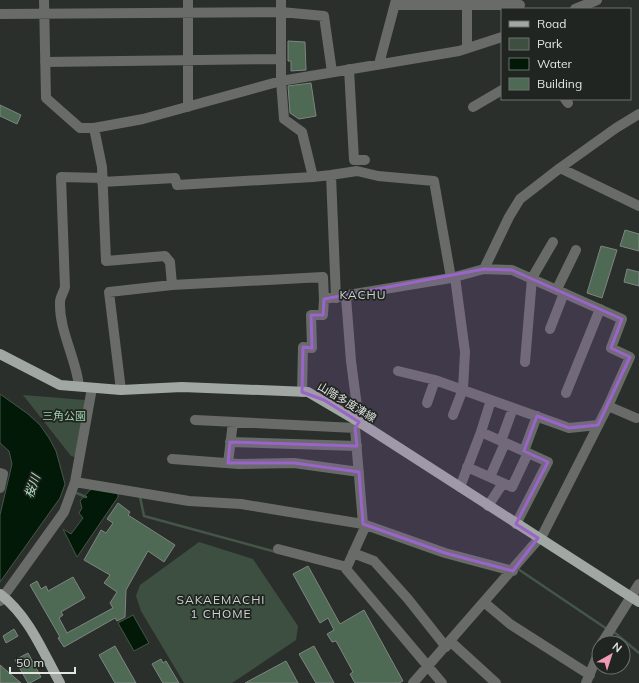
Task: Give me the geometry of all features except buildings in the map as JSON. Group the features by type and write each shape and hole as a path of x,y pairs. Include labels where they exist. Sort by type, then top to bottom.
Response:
{"main road":[{"name":"山階多度津線","path":"0,354 51,382 60,385 121,390 182,387 308,392 324,400 357,425 460,488 635,600"},
{"path":"2,597 25,620 60,683"}],"street":[{"path":"44,0 46,98 80,128 94,128 143,119 281,81 416,59 467,48 501,37"},
{"path":"188,0 188,107"},
{"path":"281,0 281,81 284,119 302,132 313,177"},
{"path":"577,8 597,0"},
{"path":"467,2 467,48"},
{"path":"379,64 396,3 467,2 520,5"},
{"path":"0,14 44,15 281,12 324,16 332,72"},
{"path":"45,62 281,59"},
{"path":"349,69 354,160 365,160"},
{"path":"473,107 501,91"},
{"path":"484,270 509,217 520,199 616,128 639,114"},
{"path":"94,128 102,180 106,261 165,256 170,262 172,285"},
{"path":"560,168 639,206"},
{"path":"79,386 77,370 65,332 60,301 66,287 61,177 102,180 175,178 177,185 313,177 357,172 378,176 434,181 453,278 465,352 463,389 453,415"},
{"path":"331,175 341,298 351,361 364,525 346,570 442,683"},
{"path":"524,362 532,278 553,242"},
{"path":"550,329 561,291 576,250"},
{"path":"324,299 341,298 453,278 484,270 512,270 622,319 610,348 630,357 608,406 543,534 538,538 513,571 414,683"},
{"path":"121,390 109,292 172,285 324,277 323,315 311,315 312,348 303,346 302,392"},
{"path":"566,393 600,310"},
{"path":"398,371 435,380 463,389 569,428 598,426"},
{"path":"427,403 435,380"},
{"path":"2,597 64,512 75,482 92,388"},
{"path":"460,488 481,432 490,400"},
{"path":"608,406 636,418"},
{"path":"490,477 503,442 513,408"},
{"path":"467,467 512,487 526,452 537,416"},
{"path":"195,420 357,425"},
{"path":"228,464 233,422"},
{"path":"481,432 548,462 516,524"},
{"path":"230,442 357,446"},
{"path":"172,459 228,464 294,462 359,472"},
{"path":"0,473 3,474 0,488"},
{"path":"75,482 189,501 241,504 364,525 445,553 513,571"},
{"path":"488,506 503,483"},
{"path":"278,549 347,567"},
{"path":"353,554 374,561 448,645 496,683"},
{"path":"608,635 635,600 639,584"},
{"path":"485,603 510,624 588,679"}],"highlighted area":[{"path":"484,269 512,270 622,319 611,348 630,357 598,425 569,428 537,416 524,451 548,462 516,524 538,538 513,571 445,553 363,524 359,472 294,463 228,463 230,442 357,446 355,428 359,422 324,400 302,392 303,347 312,348 311,315 323,315 324,299"}],"green space":[{"name":"三角公園","path":"23,395 85,400 75,457 71,456"},
{"path":"199,542 253,559 298,626 296,640 232,683 184,683 141,611 136,596 140,585"}],"water":[{"name":"桜川","path":"0,394 28,414 40,425 56,451 65,484 60,498 0,582 0,515 12,464 9,451 0,443"},
{"path":"95,488 118,492 118,497 77,557 63,529 71,534 83,518 79,513 82,508 80,501 90,490"},
{"path":"133,615 149,643 134,651 118,623"}],"waterway":[{"path":"74,492 86,497"},
{"path":"140,497 144,516 276,552"},
{"path":"518,569 607,629"},
{"path":"614,632 639,653"}],"district":[{"name":"KACHU","path":"363,294"},
{"name":"SAKAEMACHI 1 CHOME","path":"221,606"}]}
